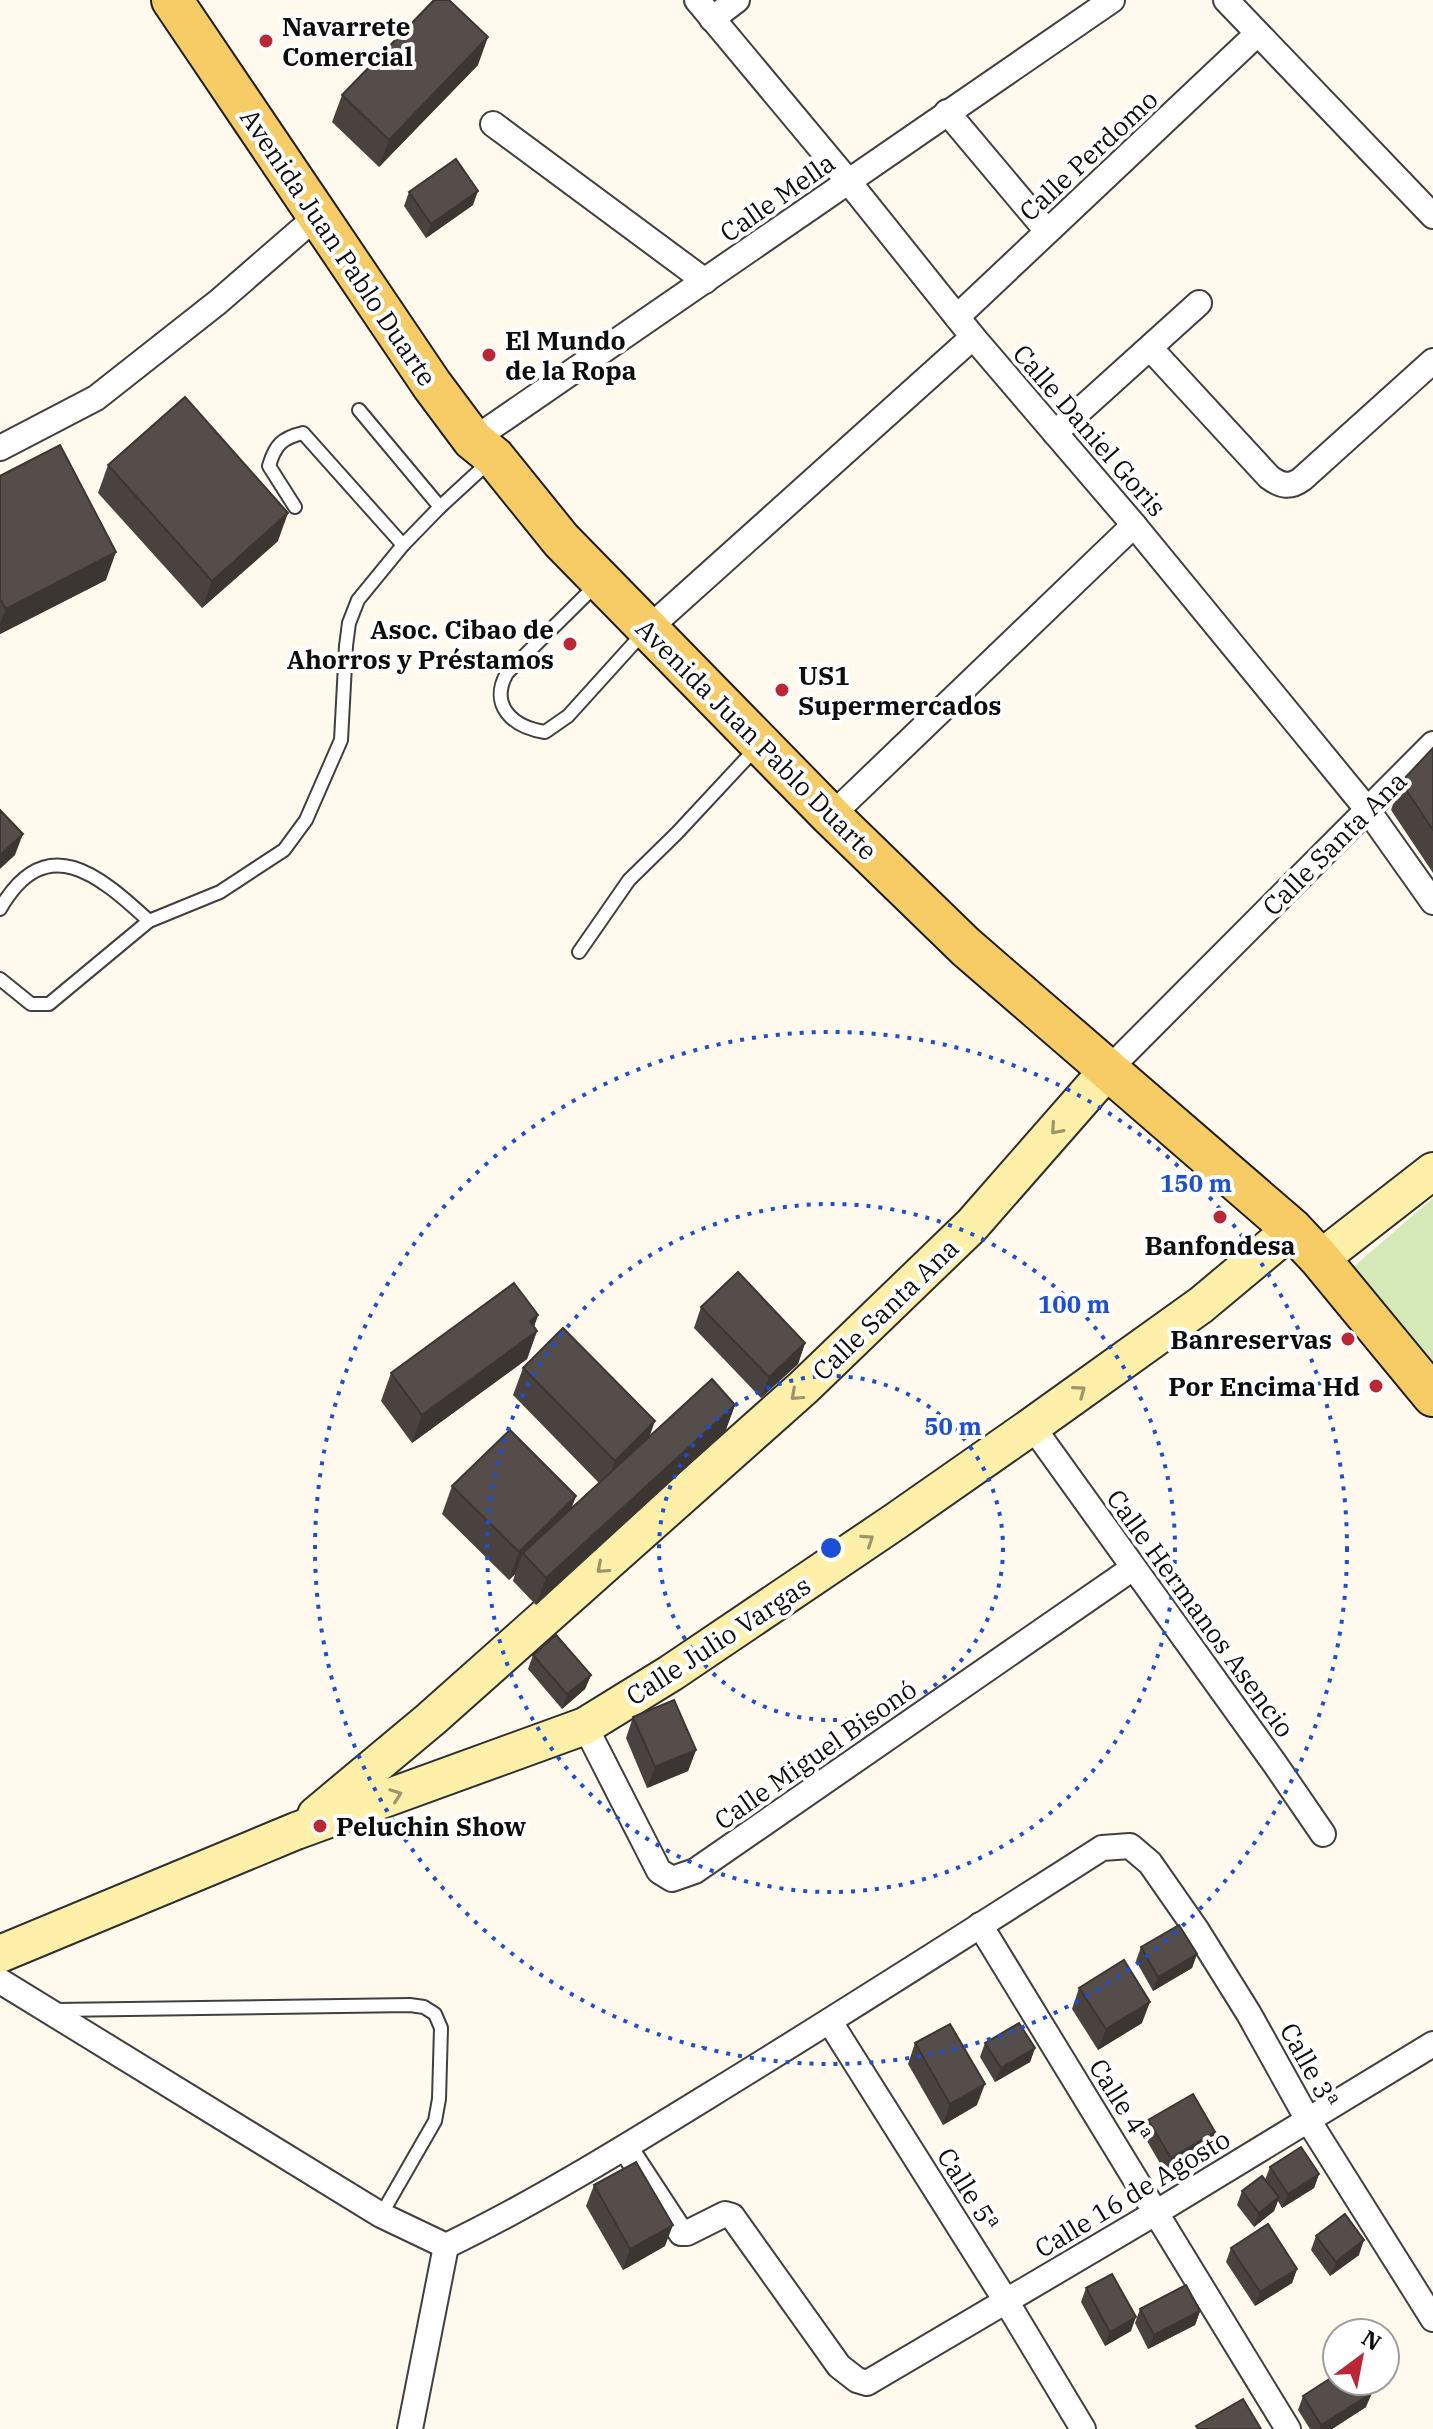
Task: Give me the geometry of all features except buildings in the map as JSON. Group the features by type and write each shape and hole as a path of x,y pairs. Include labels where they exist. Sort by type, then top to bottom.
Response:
{"main road":[{"name":"Avenida Juan Pablo Duarte","path":"172,0 416,363 561,540 831,816 966,947 1292,1229 1433,1396"},
{"name":"Calle Santa Ana","path":"296,1831 431,1719 804,1387 972,1225 1107,1071"},
{"path":"1320,1259 1433,1171"},
{"name":"Calle Julio Vargas","path":"296,1831 585,1726 671,1673 1032,1426 1201,1305 1292,1229"},
{"path":"431,1719 459,1772"},
{"path":"0,1954 296,1831"}],"street":[{"path":"704,9 737,0"},
{"name":"Calle Mella","path":"484,448 705,281 1112,0"},
{"path":"1226,0 1433,216"},
{"name":"Calle Daniel Goris","path":"704,9 1367,809 1433,902"},
{"name":"Calle Perdomo","path":"957,317 1257,34"},
{"path":"947,112 1047,231"},
{"path":"493,124 705,281"},
{"path":"0,448 96,398 218,302 317,216"},
{"path":"1055,433 1199,303"},
{"path":"648,629 973,337"},
{"path":"1150,348 1269,477 1287,486 1302,479 1433,361"},
{"path":"831,816 1134,525"},
{"name":"Calle Santa Ana","path":"1107,1071 1433,744"},
{"name":"Calle Hermanos Asencio","path":"1032,1426 1323,1834"},
{"name":"Calle Miguel Bisonó","path":"585,1726 659,1871 672,1879 695,1871 1133,1568"},
{"name":"Calle 3ª","path":"980,1925 1102,1848 1130,1846 1150,1863 1249,2014 1308,2120 1433,2319"},
{"path":"446,2246 499,2220 625,2147 830,2022 980,1925"},
{"name":"Calle 4ª","path":"980,1925 1288,2429"},
{"path":"0,1981 381,2215 446,2246"},
{"name":"Calle 5ª","path":"830,2022 1083,2429"},
{"name":"Calle 16 de Agosto","path":"625,2147 681,2233 725,2214 732,2216 839,2366 857,2380 867,2383 1433,2044"},
{"path":"410,2429 446,2246"}],"lane":[{"path":"359,410 440,507"},
{"path":"295,507 269,466 274,449 285,438 303,433 403,545"},
{"path":"0,979 31,1004 49,1004 149,921 220,892 284,850 306,820 341,740 346,646 358,600 403,545 440,507 484,448"},
{"path":"600,580 507,673 500,686 500,702 512,719 529,730 545,732 568,716 648,629"},
{"path":"579,952 629,880 760,744"},
{"path":"0,909 32,871 59,863 94,875 149,921"},
{"path":"44,2010 424,2007 435,2014 441,2028 439,2099 435,2121 381,2215"}],"green space":[{"path":"1433,1198 1433,1367 1351,1269"}],"place":[{"name":"Navarrete Comercial","path":"266,41"},
{"name":"El Mundo de la Ropa","path":"489,355"},
{"name":"Asoc. Cibao de Ahorros y Préstamos","path":"570,644"},
{"name":"US1 Supermercados","path":"782,690"},
{"name":"Banfondesa","path":"1220,1217"},
{"name":"Banreservas","path":"1348,1339"},
{"name":"Por Encima Hd","path":"1376,1386"},
{"name":"Peluchin Show","path":"320,1826"}]}
